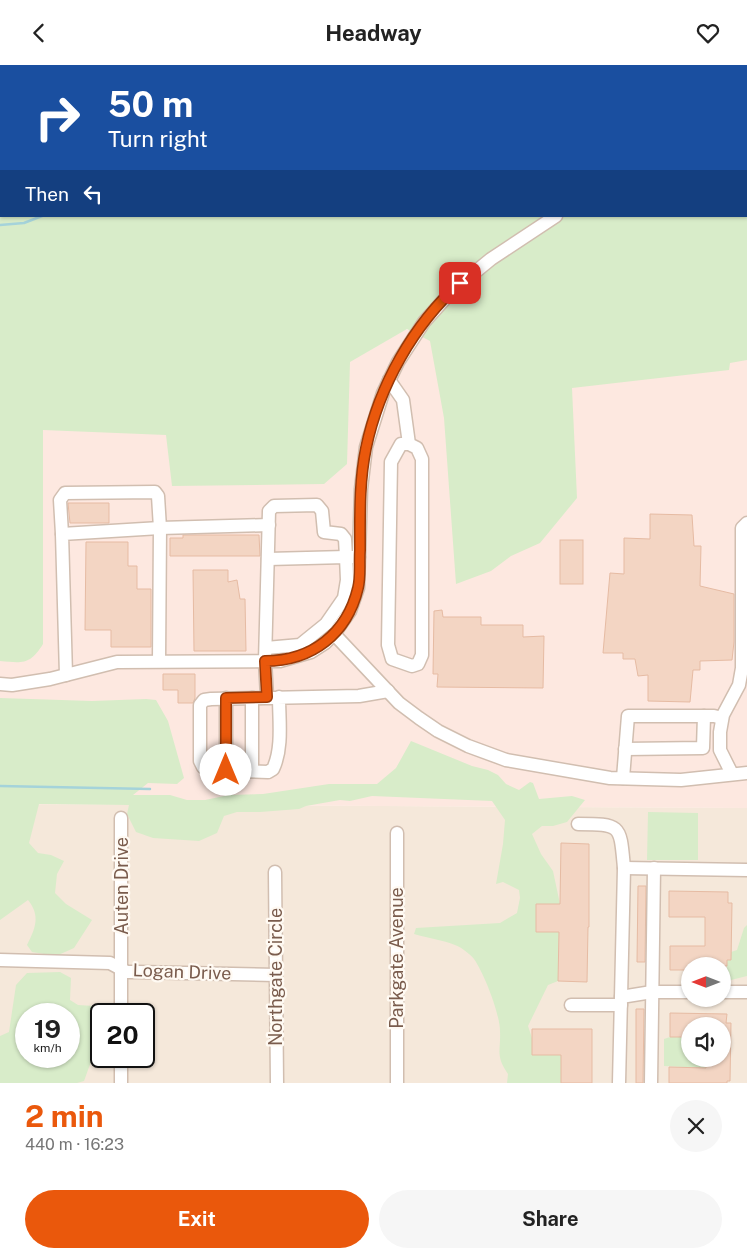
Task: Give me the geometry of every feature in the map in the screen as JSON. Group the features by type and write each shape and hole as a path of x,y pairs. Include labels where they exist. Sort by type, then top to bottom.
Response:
{"street":[{"path":"265,655 280,661 311,652 325,643 350,611 358,588 361,489 366,447 389,380 414,337 436,308 452,291 491,259 554,217"},
{"path":"389,380 403,400 410,443"},
{"path":"410,443 417,447 422,459 422,655 418,664 412,666 392,659 388,645 391,462 401,444 410,443"},
{"path":"66,675 60,500 65,493 155,492 158,496 160,528 159,661"},
{"path":"0,684 31,683 117,662 265,655 300,645 326,624 344,598 347,581 345,539 341,534 324,532 322,511 317,505 274,506 269,511 265,655 273,697 277,760 273,769 268,771 210,770 204,767 200,761 200,705 204,700 226,698 252,698 273,697 359,696 388,691"},
{"path":"732,774 720,750 720,732 722,718 739,685 742,669 742,528 747,523"},
{"path":"62,534 160,528 269,525"},
{"path":"268,559 359,557"},
{"path":"334,633 399,703 438,731 468,746 506,761 610,778 681,780 747,773"},
{"path":"226,698 226,770"},
{"path":"252,698 252,771"},
{"path":"623,778 628,716 704,716 722,718"},
{"path":"625,749 703,748 704,716"},
{"name":"Auten Drive","path":"121,818 121,1003"},
{"path":"578,824 606,824 614,827 621,838 624,868 619,1083"},
{"name":"Parkgate Avenue","path":"397,833 397,1083"},
{"path":"624,868 747,870"},
{"path":"651,1083 654,868"},
{"name":"Northgate Circle","path":"275,872 277,1083"},
{"name":"Logan Drive","path":"0,960 110,963 116,964 122,969 137,972 276,975"},
{"path":"571,1005 621,1001 652,992 681,992"},
{"path":"731,992 747,992"},
{"path":"121,1068 121,1083"}],"shaded area":[{"path":"0,322 747,336 747,808 0,804"},
{"path":"0,804 747,808 747,1083 0,1083"}],"green space":[{"path":"0,217 747,217 747,360 730,363 729,370 572,388 577,498 540,543 511,556 491,571 456,584 444,418 430,341 407,329 350,362 347,464 324,484 172,486 166,435 43,430 43,644 34,656 25,661 0,661"},
{"path":"0,698 92,701 156,700 168,721 184,778 177,784 148,783 133,795 170,795 187,800 205,800 229,795 263,794 329,784 377,784 396,768 411,741 472,766 488,770 498,775 506,784 519,790 530,782 533,783 539,799 572,796 585,800 567,822 553,826 542,826 532,834 541,854 553,871 560,904 536,904 536,932 559,932 558,981 548,985 528,1026 532,1038 532,1055 561,1055 561,1083 507,1083 508,1074 500,1057 500,1031 497,1015 487,983 478,965 474,959 457,946 414,934 416,928 500,923 517,913 520,898 519,890 503,882 496,884 505,820 492,801 372,796 350,801 340,800 306,806 299,809 237,812 224,816 217,833 199,841 153,838 136,832 127,814 129,805 39,804 29,843 38,853 51,855 64,861 57,874 55,893 66,904 92,920 74,948 56,956 32,952 27,945 36,917 28,900 0,920"},
{"path":"648,812 698,813 698,860 647,860"},
{"path":"747,925 747,976 731,980 731,952 737,950 744,928"},
{"path":"60,972 71,978 70,1000 75,1003 15,1003 15,1068 80,1068 80,1005 90,1006 90,1064 84,1081 77,1083 0,1083 0,1036 9,1032 16,985 27,973"},
{"path":"681,1037 681,1067 664,1066 664,1039"}],"building":[{"path":"68,503 109,503 109,523 70,523"},
{"path":"650,514 692,515 694,546 701,546 700,586 734,594 732,660 700,661 700,670 693,670 690,702 648,701 648,675 638,676 635,659 623,659 623,653 603,653 610,573 624,574 624,538 650,539"},
{"path":"183,535 259,535 260,556 170,556 170,538 183,538"},
{"path":"560,540 583,540 583,584 560,584"},
{"path":"86,542 128,542 128,566 137,566 137,589 151,589 151,647 111,647 111,630 85,630"},
{"path":"193,570 228,570 228,582 237,580 240,599 245,599 246,651 194,651"},
{"path":"442,610 443,617 481,617 481,625 523,625 523,637 544,636 543,688 437,687 438,674 433,674 434,611"},
{"path":"163,674 195,674 195,698 193,703 178,703 178,690 163,690"},
{"path":"561,843 589,844 587,982 558,981 559,932 536,932 536,904 560,904"},
{"path":"638,886 646,886 645,962 637,962"},
{"path":"669,891 728,892 728,903 732,903 731,960 731,957 681,957 681,970 670,970 670,946 705,946 705,917 669,917"},
{"path":"636,1009 644,1009 643,1083 636,1083"},
{"path":"670,1013 727,1014 727,1017 681,1017 681,1037 670,1037"},
{"path":"532,1029 592,1029 592,1083 561,1083 561,1055 532,1055"},
{"path":"669,1067 730,1067 730,1081 727,1081 727,1083 669,1083"}],"waterway":[{"path":"0,225 24,223 39,217"},
{"path":"0,786 150,789"}],"route":[{"path":"226,770 226,698 267,697 265,661 280,661 311,652 325,643 350,611 359,581 361,489 366,447 383,393 398,362 424,322 460,283"}]}
